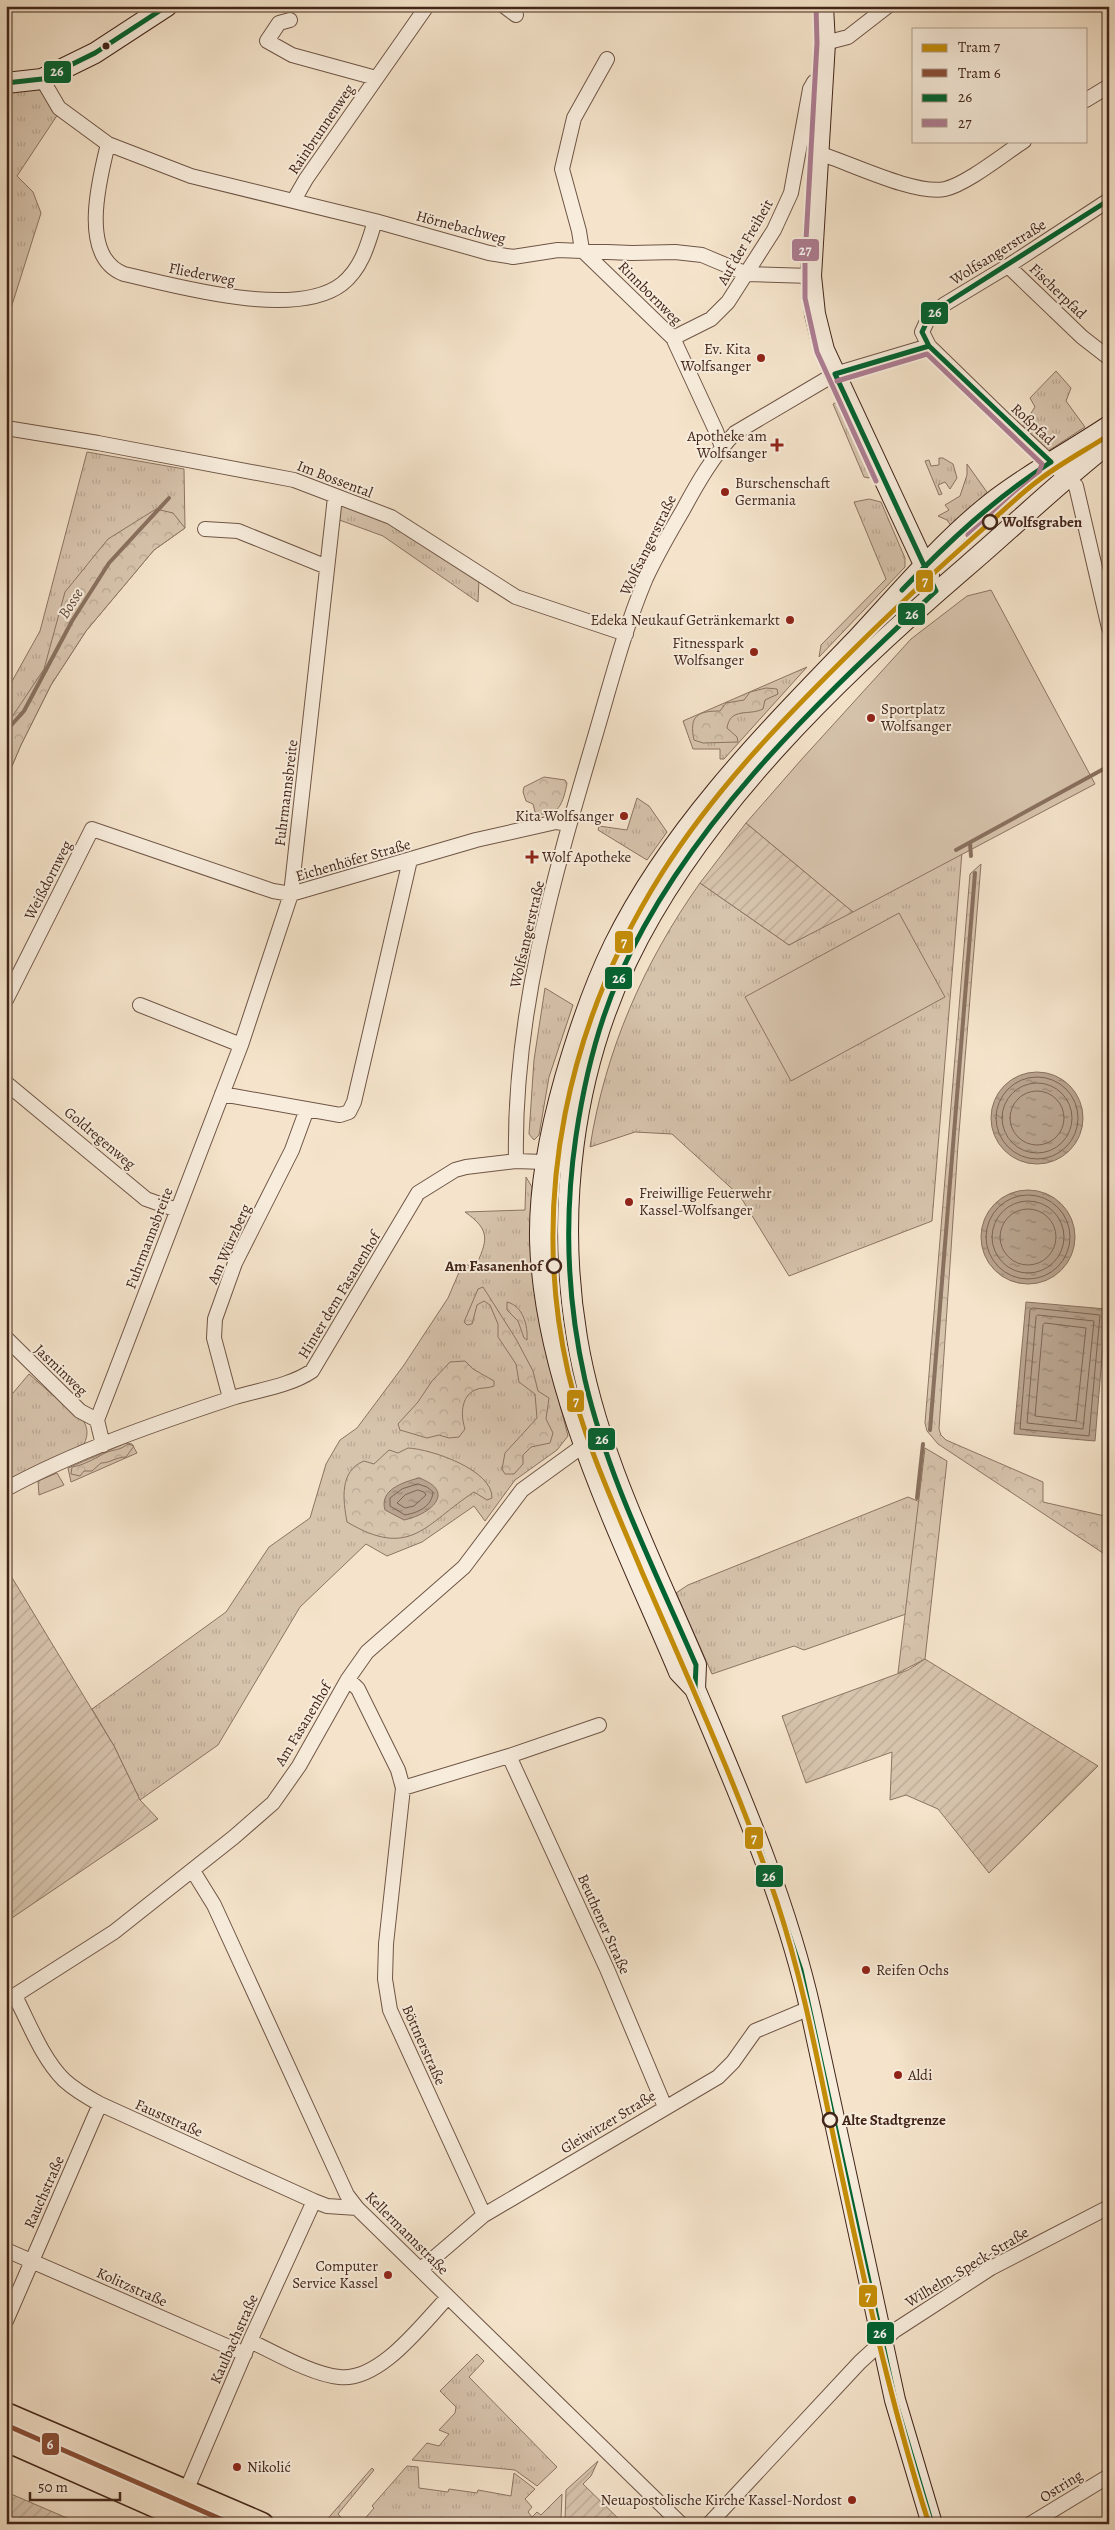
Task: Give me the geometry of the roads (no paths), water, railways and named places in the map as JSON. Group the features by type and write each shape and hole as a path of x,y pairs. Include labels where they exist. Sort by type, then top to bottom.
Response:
{"main road":[{"path":"6,83 42,78 96,53 167,6"},
{"path":"824,6 825,43 811,276 815,314 824,350 936,591"},
{"path":"932,2524 904,2433 810,2008 792,1940 770,1872 695,1689 679,1672 593,1441 565,1385 553,1336 540,1242 545,1162 562,1087 588,1004 614,944 658,869 707,804 758,742 924,566 987,506 1024,478 1109,426"},
{"path":"593,1441 571,1296 568,1207 571,1163 585,1081 595,1044 626,962 670,884 721,815 792,732 855,668 936,591 965,568 1066,477 1109,443"},
{"path":"6,2414 262,2524"},
{"path":"6,2440 196,2524"}],"street":[{"name":"Rainbrunnenweg","path":"294,200 306,179 428,6"},
{"path":"504,6 516,15"},
{"path":"825,43 848,37 888,6"},
{"name":"Rainbrunnenweg","path":"290,20 279,23 267,41 292,55 376,78"},
{"path":"582,250 580,231 562,168 574,118 607,59"},
{"name":"Hörnebachweg","path":"42,78 59,108 108,144 191,176 294,200 489,253 513,257 558,250 632,253 675,252 702,255 747,274 811,276"},
{"name":"Auf der Freiheit","path":"673,338 711,319 728,302 774,230 791,193 810,89 814,82 823,82"},
{"path":"1088,99 1109,86"},
{"path":"818,155 827,156 920,189 944,189 961,183 1022,142"},
{"name":"Fliederweg","path":"108,144 97,200 97,233 99,248 108,264 114,270 124,274 220,296 255,299 310,298 341,284 363,258 375,221"},
{"name":"Wolfsangerstraße","path":"516,1161 520,1047 539,948 569,824 626,634 654,564 699,479 722,447 735,433 835,374 929,346 922,332 929,317 945,304 1008,266 1109,200"},
{"name":"Rinnbornweg","path":"582,250 632,296 673,338 722,447"},
{"name":"Fischerpfad","path":"1008,266 1082,337 1109,358"},
{"name":"Roßpfad","path":"929,346 1076,486 1109,628"},
{"name":"Im Bossental","path":"6,428 98,442 294,480 391,517 516,597 626,634"},
{"name":"Fuhrmannsbreite","path":"97,1420 241,1045 291,894 335,497"},
{"path":"205,529 220,528 238,531 327,567"},
{"name":"Eichenhöfer Straße","path":"92,829 273,891 291,894 476,840 556,822 569,824"},
{"name":"Weißdornweg","path":"6,1000 92,829"},
{"path":"222,1094 340,1115 349,1112 354,1102 410,860"},
{"path":"140,1005 241,1045"},
{"name":"Goldregenweg","path":"6,1083 146,1199 177,1210"},
{"name":"Am Würzberg","path":"230,1398 214,1338 215,1319 235,1263 292,1150 307,1109"},
{"name":"Hinter dem Fasanenhof","path":"6,1489 103,1445 230,1398 301,1378 312,1371 418,1193 455,1170 516,1161 571,1163"},
{"name":"Jasminweg","path":"6,1338 80,1411 97,1420"},
{"path":"97,1420 103,1445"},
{"name":"Am Fasanenhof","path":"10,1998 114,1932 193,1871 273,1803 299,1766 348,1679 367,1652 387,1632 464,1566 522,1490 593,1441"},
{"name":"Böttnerstraße","path":"348,1679 358,1689 398,1770 403,1788 386,1944 385,1979 390,2010 484,2215"},
{"path":"403,1788 508,1756 599,1725"},
{"name":"Beuthener Straße","path":"508,1756 587,1924 665,2107"},
{"name":"Kellermannstraße","path":"193,1871 214,1905 340,2181 357,2208 422,2269 448,2297 681,2524"},
{"name":"Fauststraße","path":"10,1998 63,2079 79,2093 314,2201 339,2208 357,2208"},
{"name":"Gleiwitzer Straße","path":"422,2269 484,2215 718,2077 734,2062 755,2031 810,2008"},
{"name":"Rauchstraße","path":"6,2321 100,2104"},
{"name":"Kaulbachstraße","path":"186,2491 247,2348 314,2201"},
{"name":"Wilhelm-Speck-Straße","path":"710,2524 817,2406 894,2330 991,2268 1109,2207"},
{"name":"Kolitzstraße","path":"6,2250 247,2348 341,2378 359,2376 376,2368 390,2357 448,2297"},
{"name":"Ostring","path":"1030,2524 1109,2476"}],"water":[{"path":"1037,1072 1055,1075 1070,1085 1080,1100 1083,1118 1080,1136 1070,1151 1055,1161 1037,1164 1019,1161 1004,1151 994,1136 991,1118 994,1100 1004,1085 1019,1075"},
{"path":"1028,1190 1046,1193 1061,1204 1072,1219 1075,1237 1072,1255 1061,1270 1046,1281 1028,1284 1010,1281 995,1270 984,1255 981,1237 984,1219 995,1204 1010,1193"},
{"path":"1026,1302 1106,1309 1095,1441 1014,1434"},
{"path":"419,1478 431,1484 437,1490 436,1502 430,1508 404,1520 385,1510 384,1503 389,1492 406,1482"}],"waterway":[{"name":"Bosse","path":"6,731 24,711 72,621 109,563 169,498"},
{"path":"956,850 1109,766"},
{"path":"970,843 971,856"},
{"path":"930,1430 975,873"},
{"path":"917,1498 923,1444"}],"tram line":[{"name":"7","path":"929,2524 901,2430 877,2335 809,2022 795,1962 777,1902 730,1777 601,1474 575,1398 568,1372 557,1307 553,1242 556,1177 565,1114 581,1051 602,990 629,930 662,873 705,812 777,727 871,632 936,571 1032,485 1109,435"},
{"name":"6","path":"6,2425 232,2524"}],"place":[{"name":"Ev. Kita Wolfsanger","path":"761,358"},
{"name":"Apotheke am Wolfsanger","path":"777,445"},
{"name":"Burschenschaft Germania","path":"725,492"},
{"name":"Wolfsgraben","path":"990,522"},
{"name":"Edeka Neukauf Getränkemarkt","path":"790,620"},
{"name":"Fitnesspark Wolfsanger","path":"754,652"},
{"name":"Sportplatz Wolfsanger","path":"871,718"},
{"name":"Kita Wolfsanger","path":"624,816"},
{"name":"Wolf Apotheke","path":"532,857"},
{"name":"Freiwillige Feuerwehr Kassel-Wolfsanger","path":"629,1202"},
{"name":"Am Fasanenhof","path":"554,1266"},
{"name":"Reifen Ochs","path":"866,1970"},
{"name":"Aldi","path":"898,2075"},
{"name":"Alte Stadtgrenze","path":"830,2120"},
{"name":"Computer Service Kassel","path":"388,2275"},
{"name":"Nikolić","path":"237,2467"},
{"name":"Neuapostolische Kirche Kassel-Nordost","path":"852,2500"}]}
